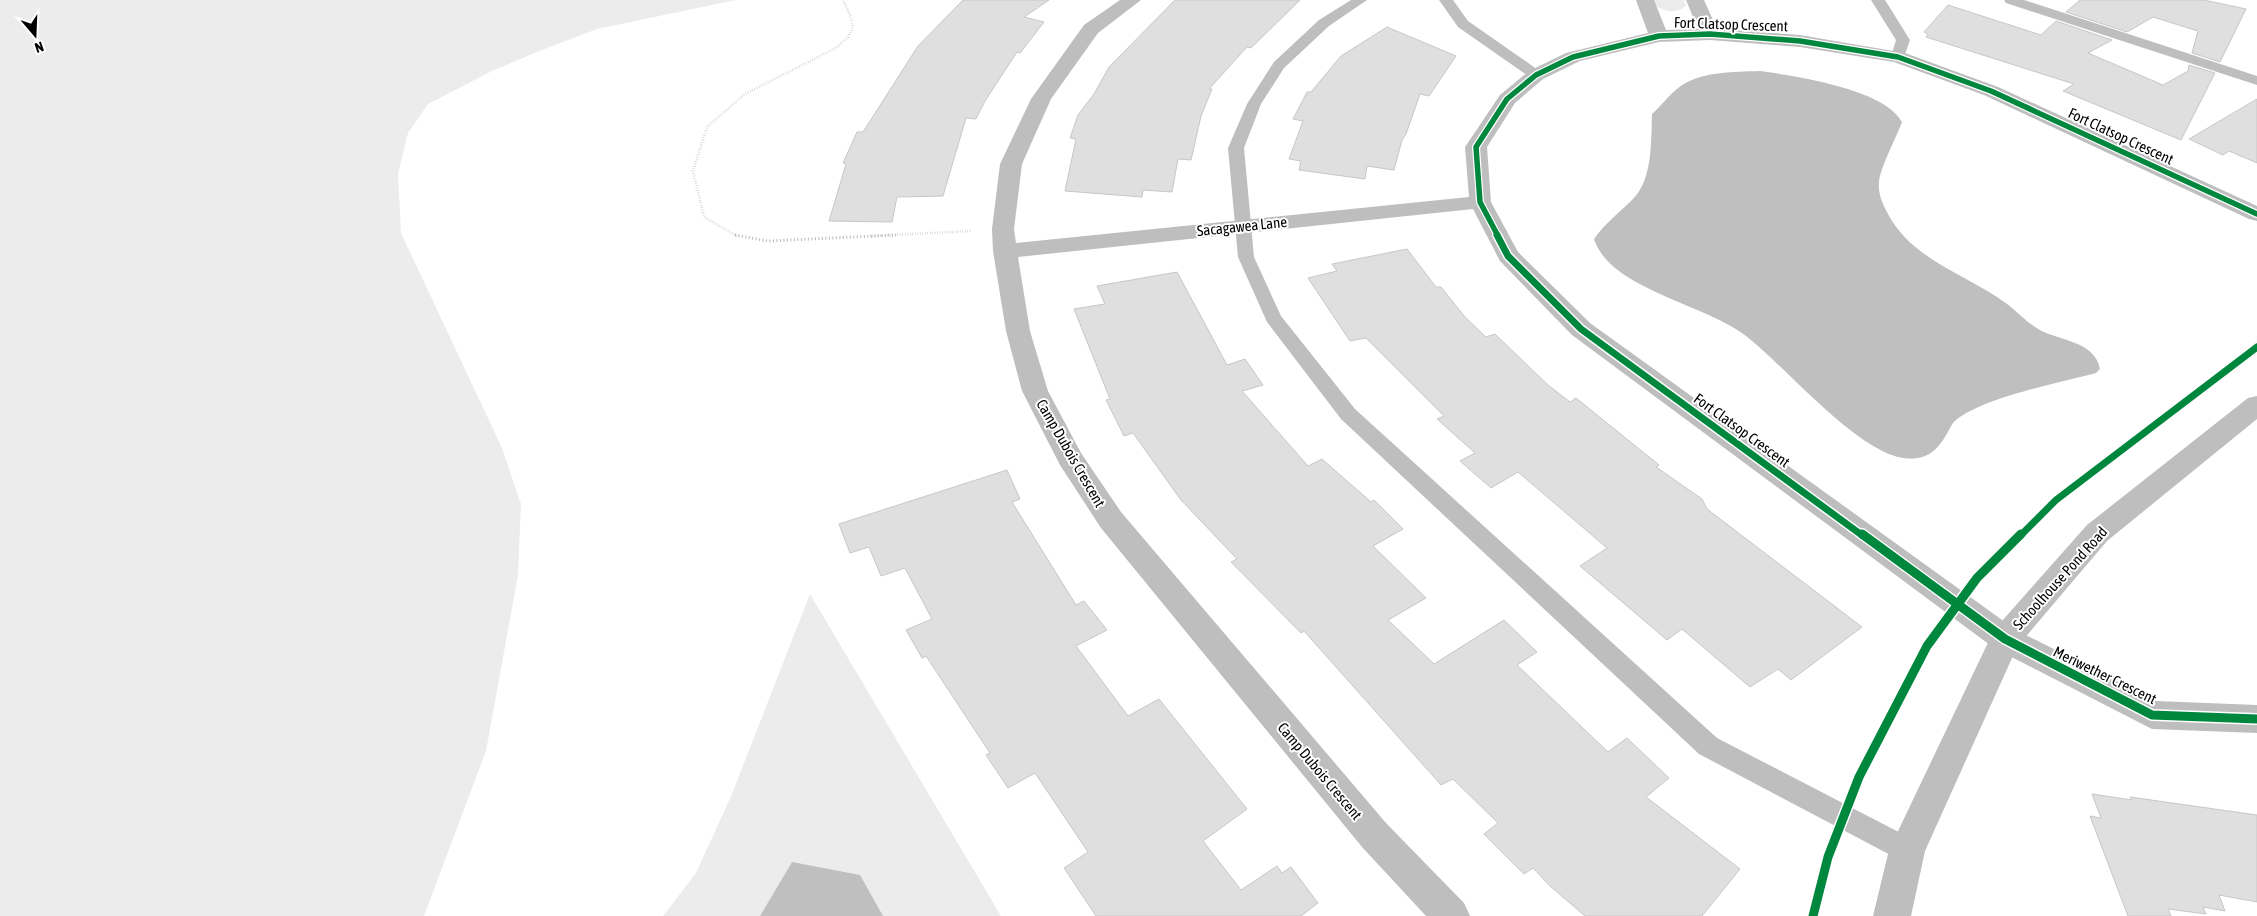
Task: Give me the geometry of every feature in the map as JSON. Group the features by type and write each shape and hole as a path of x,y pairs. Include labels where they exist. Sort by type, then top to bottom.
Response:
{"street":[{"name":"Camp Dubois Crescent","path":"1132,0 1091,29 1041,99 1011,164 1004,240 1018,331 1035,391 1070,458 1111,520 1374,835 1451,916"},
{"path":"1645,0 1659,36"},
{"path":"1695,0 1710,34"},
{"name":"Fort Clatsop Crescent","path":"2005,639 1581,329 1508,256 1480,202 1476,147 1507,99 1536,75 1574,57 1659,36 1710,34 1800,40 1898,57 1991,91 2257,214"},
{"name":"Sacagawea Lane","path":"1004,240 1242,225 1480,202"},
{"name":"Schoolhouse Pond Road","path":"1892,916 1907,850 2005,639 2097,533 2257,405"},
{"name":"Meriwether Crescent","path":"2005,639 2152,715 2257,719"}],"lane":[{"path":"1360,0 1324,23 1279,66 1254,104 1236,148 1246,257 1273,318 1348,414 1708,746 1907,850"},
{"path":"1446,0 1464,24 1536,75"},
{"path":"1878,0 1903,40 1898,57"},
{"path":"2011,0 2257,81"}],"path":[{"path":"843,0 851,14 854,27 848,38 836,48 745,94 706,127 693,172 704,218 737,236 768,241 1004,240"}],"shaded area":[{"path":"0,0 736,0 597,29 542,50 492,71 428,104 408,133 398,174 401,233 502,448 521,504 518,575 486,751 424,916 0,916"},
{"path":"1649,0 1684,0 1686,6 1677,11 1672,11 1661,9"},
{"path":"1760,71 1795,76 1838,86 1878,101 1892,111 1902,122 1882,169 1879,186 1884,206 1899,230 1926,255 1991,293 2035,327 2048,334 2084,347 2097,360 2100,369 2096,373 1985,404 1955,421 1940,445 1930,453 1919,458 1903,458 1884,452 1843,424 1746,336 1707,314 1638,283 1619,271 1603,256 1594,239 1632,200 1644,182 1650,160 1652,114 1677,89 1695,79 1716,74"},
{"path":"810,594 1001,916 663,916 696,873 732,794"},
{"path":"792,862 860,875 883,916 760,916"}],"building":[{"path":"963,0 1049,0 1024,17 1044,22 1020,53 1017,52 985,101 976,119 966,118 943,196 897,197 892,222 829,221 846,164 843,163 857,132 863,132 918,46"},
{"path":"1175,0 1300,0 1251,48 1247,47 1209,89 1212,89 1201,116 1191,160 1178,159 1172,192 1143,190 1142,197 1065,191 1076,139 1070,138 1078,115 1094,94 1109,67"},
{"path":"2080,0 2204,0 2246,9 2220,62 2192,53 2198,31 2153,17 2127,32 2066,12"},
{"path":"1948,5 2041,35 2056,21 2112,40 2088,53 2163,85 2188,71 2189,65 2215,73 2181,140 2063,91 2074,84 1926,37 1928,34 1924,32"},
{"path":"1387,27 1456,56 1429,96 1420,94 1406,134 1402,140 1394,170 1367,166 1365,179 1299,170 1301,161 1289,159 1303,121 1293,119 1307,92 1311,92 1341,56"},
{"path":"2257,99 2257,163 2229,151 2223,155 2189,139"},
{"path":"1407,249 1436,287 1441,287 1465,317 1486,337 1495,334 1548,385 1570,402 1576,398 1659,465 1656,467 1702,499 1707,509 1862,627 1791,680 1778,669 1750,687 1682,629 1667,640 1580,566 1607,548 1518,472 1491,488 1460,461 1475,453 1437,419 1444,416 1366,338 1350,341 1308,278 1337,271 1332,264"},
{"path":"1177,272 1227,365 1245,359 1263,385 1242,391 1308,466 1322,459 1371,502 1374,500 1403,529 1373,546 1426,598 1388,620 1434,664 1504,620 1537,652 1517,665 1608,752 1627,738 1669,778 1646,797 1740,869 1702,916 1585,916 1550,886 1533,868 1524,874 1484,834 1498,823 1453,779 1441,785 1304,631 1301,633 1231,562 1237,559 1181,500 1133,433 1124,436 1106,400 1110,399 1074,309 1105,304 1097,286"},
{"path":"1007,470 1020,499 1012,502 1076,605 1084,601 1107,630 1076,646 1128,716 1159,699 1247,809 1203,841 1241,890 1277,866 1282,873 1291,867 1318,903 1301,916 1096,916 1064,868 1088,852 1035,773 1008,788 986,755 990,753 926,656 922,658 906,630 932,619 905,568 881,576 869,547 850,553 839,524"},
{"path":"2092,794 2132,800 2130,797 2257,815 2257,902 2219,895 2225,911 2203,907 2206,914 2168,909 2171,916 2128,916 2090,816 2101,818"}],"cycle path":[{"path":"2257,214 1991,91 1898,57 1800,41 1710,34 1659,36 1573,57 1536,75 1507,99 1476,147 1480,202 1508,256 1581,329 2005,639 2152,715 2257,719"},
{"path":"1813,916 1828,857 1859,777 1927,646 1977,578 2056,500 2257,347"}]}
